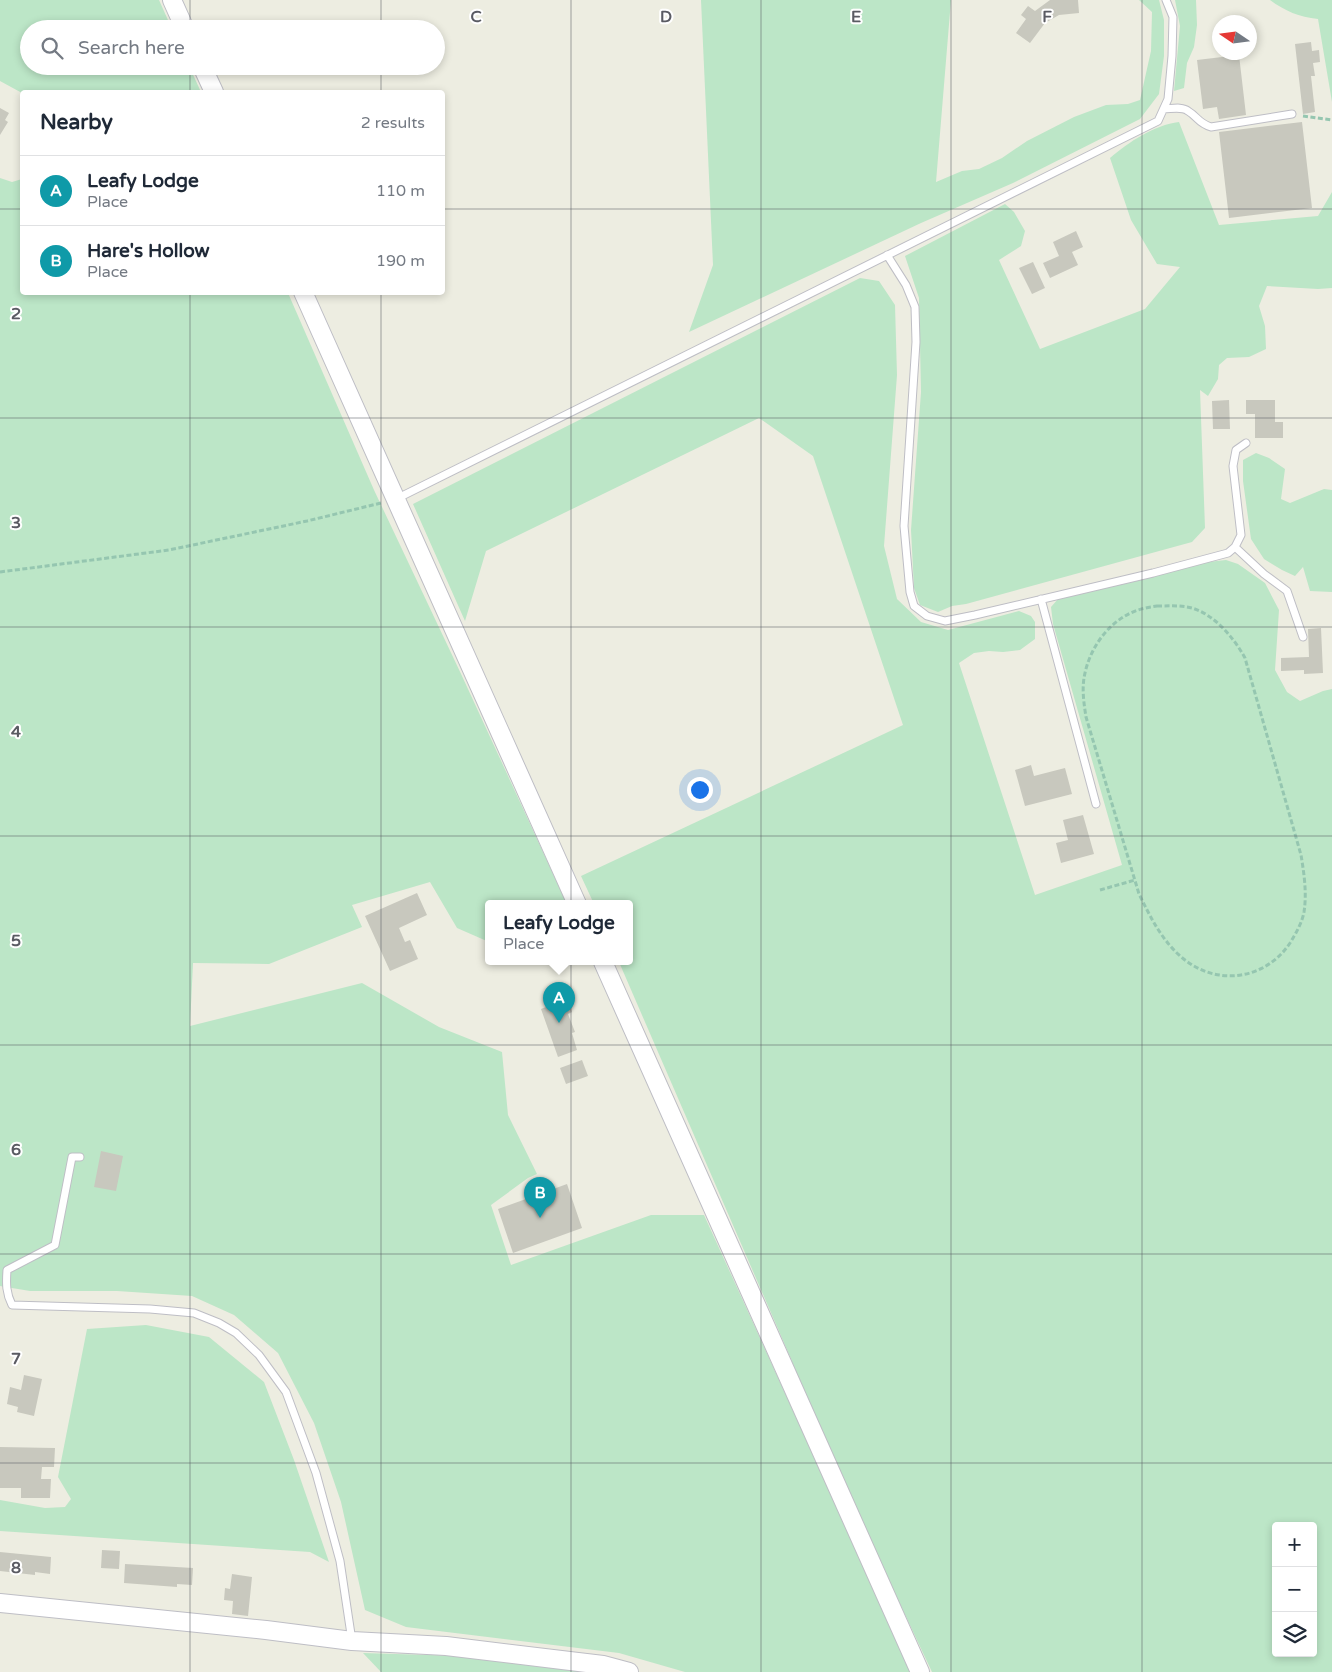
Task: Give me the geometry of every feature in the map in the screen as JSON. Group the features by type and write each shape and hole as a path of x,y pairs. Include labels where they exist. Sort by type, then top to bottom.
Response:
{"street":[{"path":"172,0 181,20"},
{"path":"206,75 213,90"},
{"path":"304,295 575,900"},
{"path":"604,965 920,1672"},
{"path":"0,1603 266,1630 352,1641 446,1646 602,1665 629,1672"}],"lane":[{"path":"396,500 1158,121 1168,99 1173,17 1166,0"},
{"path":"1164,109 1188,110 1202,124 1211,126 1292,114"},
{"path":"887,255 906,285 915,307 916,342 904,526 910,592 914,606 927,616 945,621 1228,553 1235,548 1241,536 1233,466 1236,450 1246,443"},
{"path":"1235,548 1264,574 1287,591 1303,637"},
{"path":"1041,599 1096,804"},
{"path":"80,1157 72,1157 55,1245 7,1270 7,1296 12,1305 150,1309 194,1313 219,1323 236,1334 259,1355 286,1392 316,1473 340,1561 352,1641"}],"path":[{"path":"1292,114 1332,120"},
{"path":"0,572 169,550 396,500"},
{"path":"1157,606 1177,606 1193,609 1213,619 1238,646 1245,658 1301,855 1305,886 1304,912 1298,931 1277,959 1248,975 1219,975 1193,965 1179,956 1151,919 1134,880 1086,717 1084,677 1096,644 1119,619 1138,610 1157,606"},
{"path":"1100,890 1134,880"}],"green space":[{"path":"0,0 159,0 168,20 20,20 20,75 193,75 200,90 20,90 20,92 0,81"},
{"path":"701,0 951,0 936,182 962,171 979,169 1002,158 1027,141 1074,117 1106,105 1128,104 1140,100 1151,51 1152,12 1139,0 1159,0 1164,20 1164,56 1159,94 1140,119 1013,183 921,223 689,332 713,265"},
{"path":"1175,0 1196,0 1197,25 1194,47 1187,63 1184,88 1174,91 1180,26"},
{"path":"1270,0 1332,0 1332,102 1318,19 1292,13"},
{"path":"1179,122 1219,225 1318,216 1332,192 1332,288 1267,286 1259,306 1265,326 1266,349 1249,357 1227,358 1219,365 1218,379 1208,396 1200,390 1205,528 1192,542 966,604 952,606 938,612 920,605 914,588 911,530 921,392 919,298 905,256 1005,204 1014,212 1025,231 1021,246 999,260 1040,349 1145,309 1180,267 1157,264 1131,220 1110,158 1151,130"},
{"path":"0,178 12,182 20,180 20,295 289,295 374,490 565,900 485,900 485,940 457,928 430,882 352,905 362,927 269,964 193,963 190,1026 362,983 439,1027 502,1052 508,1115 537,1174 528,1178 491,1205 511,1265 651,1215 704,1215 912,1672 685,1672 619,1653 406,1627 365,1610 341,1502 314,1423 278,1353 234,1315 192,1296 117,1291 30,1291 0,1286"},
{"path":"860,278 879,281 895,305 897,375 884,546 897,599 921,622 948,630 1019,611 1031,616 1035,622 1035,639 1020,650 974,653 959,663 1035,895 1122,865 1053,624 1051,607 1058,599 1208,562 1226,560 1238,564 1265,583 1279,610 1275,670 1287,692 1300,701 1332,689 1332,1672 932,1672 820,1434 791,1359 620,965 633,965 633,900 592,900 581,876 903,725 813,456 759,418 486,551 465,621 413,504"},
{"path":"1256,453 1269,458 1285,469 1281,499 1290,503 1324,489 1332,490 1332,592 1310,591 1303,567 1295,576 1282,570 1264,559 1251,539 1243,481 1243,460"},
{"path":"146,1325 209,1337 264,1382 294,1460 329,1562 310,1552 0,1531 0,1500 45,1508 65,1507 71,1499 58,1477 87,1329"},
{"path":"363,1653 462,1656 600,1672 381,1672"}],"building":[{"path":"1050,0 1078,0 1079,13 1059,15 1045,23 1030,43 1016,33 1026,19 1021,15 1028,6 1035,11"},
{"path":"1311,42 1312,51 1319,50 1320,62 1313,63 1315,76 1311,76 1315,112 1303,114 1295,44"},
{"path":"1212,58 1212,60 1240,60 1246,115 1219,119 1217,107 1203,109 1197,60"},
{"path":"0,108 9,113 5,120 8,122 0,135"},
{"path":"1302,122 1312,208 1229,218 1219,132"},
{"path":"1076,231 1083,247 1072,252 1078,265 1050,278 1043,263 1059,256 1053,242"},
{"path":"1033,262 1045,288 1032,294 1019,268"},
{"path":"1229,400 1230,429 1213,429 1212,401"},
{"path":"1246,400 1275,400 1275,422 1283,422 1283,438 1255,438 1255,414 1246,414"},
{"path":"1321,628 1323,673 1304,674 1304,670 1281,671 1281,658 1309,657 1308,629"},
{"path":"1031,765 1034,776 1065,768 1072,794 1025,806 1015,770"},
{"path":"1083,815 1094,854 1061,863 1056,843 1068,840 1063,820"},
{"path":"417,893 427,915 399,928 405,942 410,940 418,959 390,971 365,916"},
{"path":"567,999 572,1012 568,1014 575,1032 572,1033 577,1050 558,1057 541,1009"},
{"path":"582,1060 588,1076 566,1084 560,1068"},
{"path":"101,1151 123,1156 116,1191 94,1187"},
{"path":"567,1184 582,1228 513,1253 498,1209"},
{"path":"24,1375 42,1379 34,1416 17,1412 18,1407 7,1404 10,1387 21,1390"},
{"path":"0,1447 55,1448 54,1467 42,1467 41,1479 51,1479 50,1498 21,1498 21,1488 0,1488"},
{"path":"102,1550 120,1551 119,1569 101,1568"},
{"path":"0,1552 51,1557 50,1574 35,1572 35,1575 0,1571"},
{"path":"125,1564 193,1568 192,1585 177,1584 177,1587 124,1583"},
{"path":"232,1574 252,1577 248,1616 232,1614 233,1601 224,1600 225,1588 230,1589"}],"place":[{"name":"Leafy Lodge","path":"559,1023"},
{"name":"Hare's Hollow","path":"540,1218"}]}
